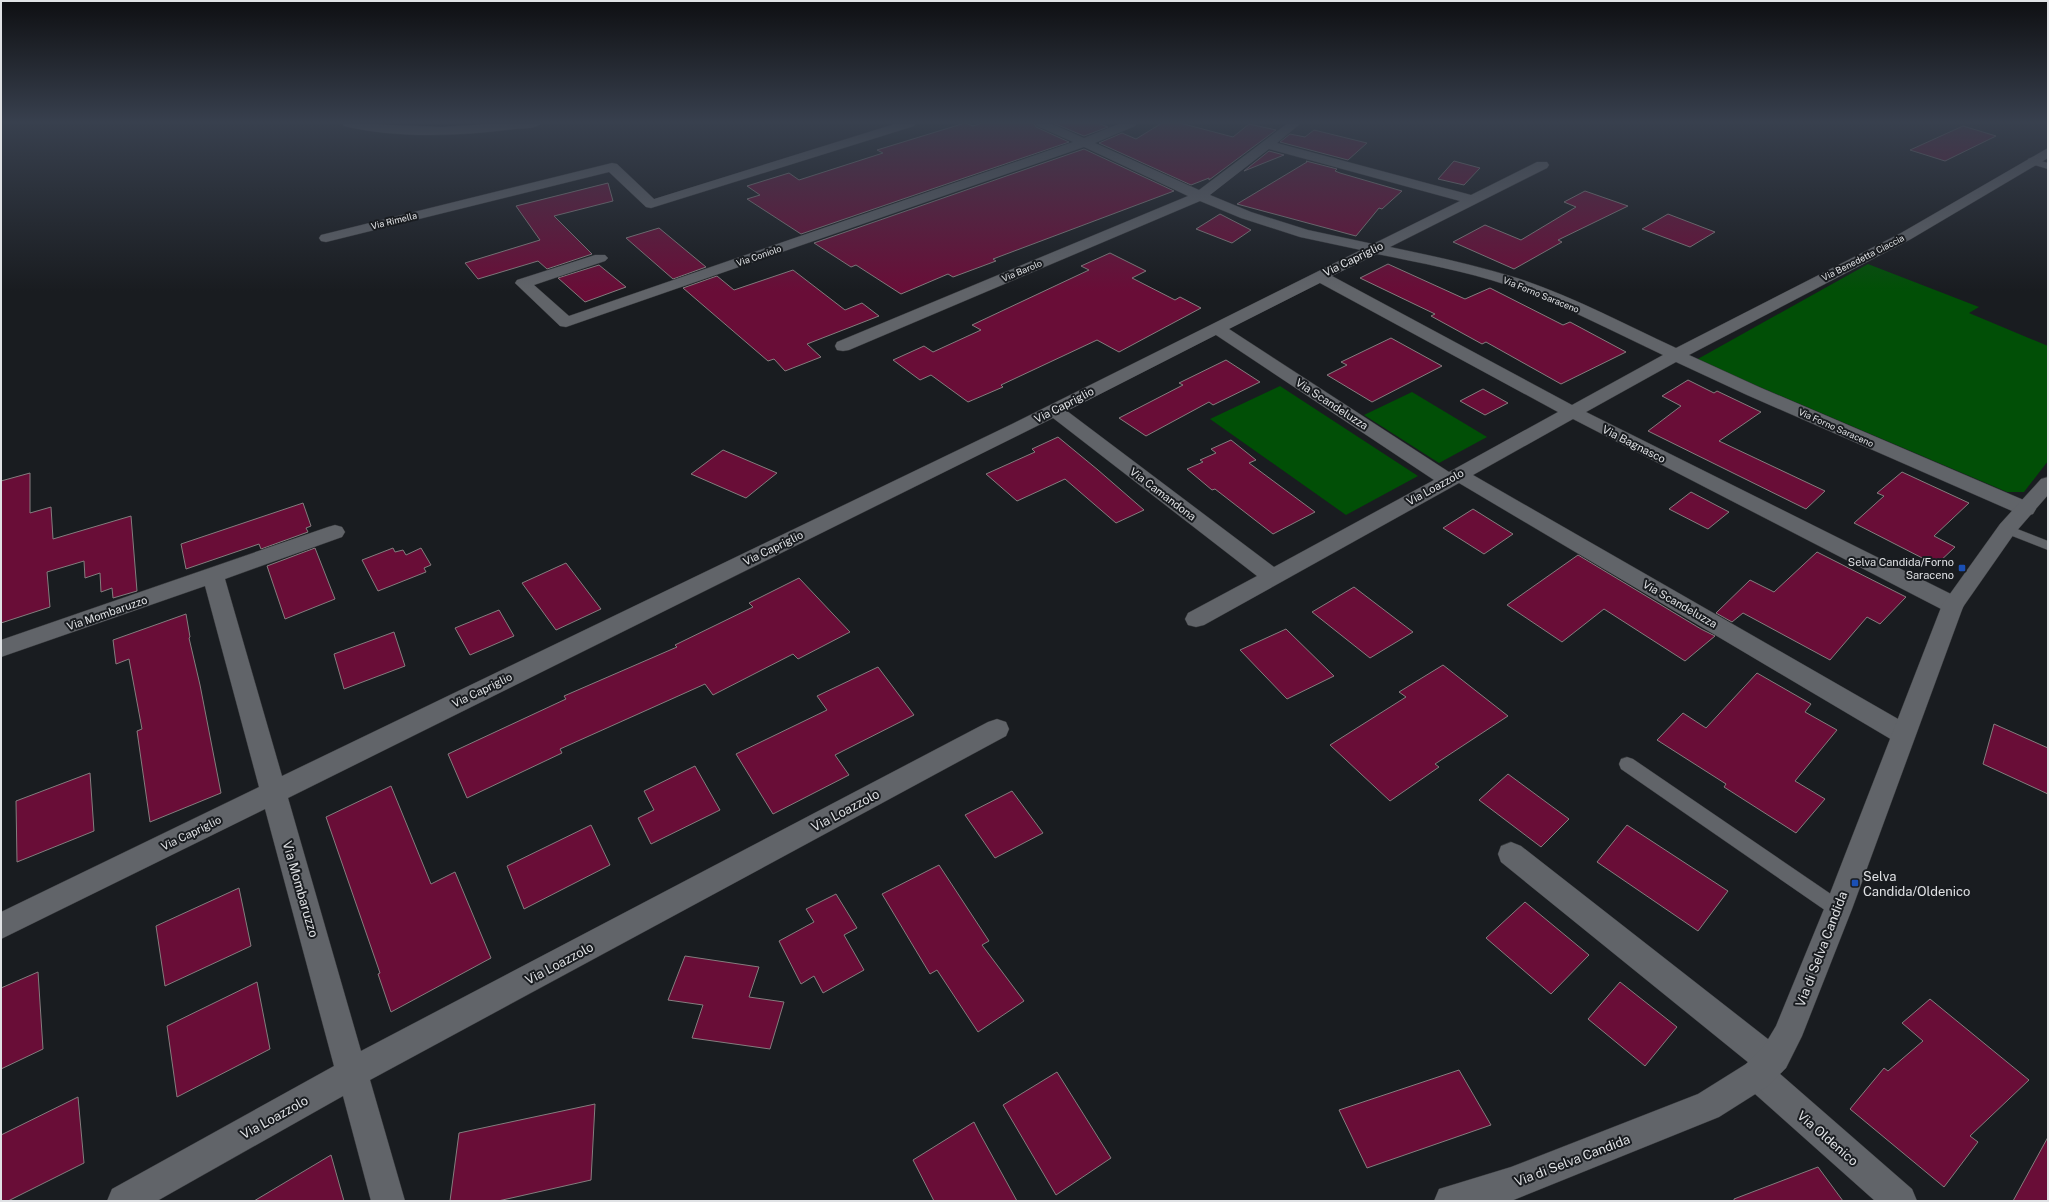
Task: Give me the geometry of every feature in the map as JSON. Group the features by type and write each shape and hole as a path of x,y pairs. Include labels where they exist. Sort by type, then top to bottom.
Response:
{"street":[{"name":"Via Rimella","path":"326,238 563,179"},
{"name":"Via Rimella","path":"625,179 651,204 731,179"},
{"name":"Via Coniolo","path":"600,258 523,283 566,322 980,179"},
{"name":"Via Forno Saraceno","path":"1163,179 1246,215 1305,234 1462,267 1513,282 1585,313 1674,356 2026,509"},
{"name":"Via Barolo","path":"843,346 1200,196 1221,179"},
{"path":"1396,179 1473,200"},
{"name":"Via Capriglio","path":"1,926 1054,410 1514,179"},
{"name":"Via Benedetta Ciaccia","path":"1674,356 1906,236 2001,179"},
{"name":"Via Bagnasco","path":"1320,276 1572,412 1953,605"},
{"name":"Via Scandeluzza","path":"1216,328 1453,477 1903,734"},
{"name":"Via Loazzolo","path":"1196,620 1674,356"},
{"name":"Via Camandona","path":"1054,410 1273,577"},
{"name":"Via di Selva Candida","path":"1451,1201 1511,1184 1708,1106 1764,1068 1787,1036 1838,909 1953,605 2007,529 2048,483"},
{"name":"Via Mombaruzzo","path":"1,649 335,532"},
{"name":"Via Mombaruzzo","path":"213,576 388,1201"},
{"name":"Via Loazzolo","path":"124,1201 352,1073 997,729"},
{"name":"Via Oldenico","path":"1511,854 1764,1068 1900,1201"}],"lane":[{"path":"2007,529 2048,546"},
{"path":"1627,764 1838,909"}],"green space":[{"path":"1868,264 1979,307 1969,313 2048,346 2048,461 2024,492 2007,492 1696,360"},
{"path":"1280,386 1418,476 1346,515 1210,419"},
{"path":"1412,392 1487,437 1439,463 1364,415"}],"building":[{"path":"769,179 961,179 801,234 747,199 760,195 747,186"},
{"path":"998,179 1148,179 1174,191 993,259 996,261 953,277 948,274 901,294 856,265 851,267 814,243"},
{"path":"1178,179 1206,179 1191,185"},
{"path":"1279,179 1361,179 1402,191 1382,209 1379,208 1356,236 1237,204"},
{"path":"1438,179 1470,179 1464,185"},
{"path":"608,183 613,201 554,216 592,254 547,269 538,261 478,279 465,263 540,240 516,206"},
{"path":"1585,191 1628,206 1558,240 1562,242 1514,269 1453,242 1485,225 1521,240 1576,207 1564,202"},
{"path":"1220,214 1251,230 1232,243 1196,229"},
{"path":"1668,214 1715,232 1690,247 1642,229"},
{"path":"659,228 706,267 673,279 626,238"},
{"path":"1110,253 1146,271 1132,278 1175,300 1180,297 1201,308 1119,352 1097,340 1001,385 1003,387 968,402 931,375 920,380 893,360 924,346 933,352 981,330 972,325 1089,270 1081,266"},
{"path":"1388,264 1465,299 1490,288 1563,325 1570,322 1626,352 1561,384 1486,342 1482,344 1431,316 1435,314 1360,278"},
{"path":"599,265 626,287 585,302 558,278"},
{"path":"793,270 845,310 862,303 879,316 807,344 821,357 785,371 774,359 768,361 683,288 717,276 734,290"},
{"path":"1391,338 1442,366 1372,402 1327,375 1347,365 1341,362"},
{"path":"1226,360 1260,382 1213,405 1209,402 1146,436 1119,418 1183,385 1179,383"},
{"path":"1688,380 1714,393 1717,391 1761,412 1719,441 1825,491 1806,509 1648,431 1681,406 1662,396"},
{"path":"1483,389 1508,403 1485,415 1460,401"},
{"path":"1058,437 1144,510 1116,523 1065,479 1017,501 986,474 1035,452 1032,449"},
{"path":"1231,440 1256,460 1249,463 1315,512 1273,534 1215,489 1212,490 1187,469 1203,462 1200,460 1216,453 1211,449"},
{"path":"723,450 777,473 746,498 691,474"},
{"path":"1902,472 1969,503 1934,536 1955,547 1936,565 1854,523 1884,496 1877,493"},
{"path":"30,473 30,513 51,507 53,539 131,516 137,591 113,598 112,588 101,592 100,573 85,578 84,561 47,572 50,607 1,623 1,481"},
{"path":"1691,492 1729,512 1708,529 1669,509"},
{"path":"303,503 311,526 306,528 308,532 261,549 259,544 186,569 181,544"},
{"path":"1473,509 1513,534 1484,554 1443,528"},
{"path":"315,548 335,599 285,619 267,566"},
{"path":"393,548 395,552 403,550 406,555 421,548 431,565 424,568 426,572 378,591 362,560"},
{"path":"1817,552 1906,597 1880,624 1867,617 1830,660 1743,613 1732,622 1716,613 1750,580 1774,592"},
{"path":"1578,555 1715,636 1685,661 1604,609 1562,642 1507,605"},
{"path":"566,563 601,609 556,630 522,583"},
{"path":"799,578 850,632 798,659 793,654 713,695 705,684 560,749 562,753 467,798 448,754 566,699 564,696 677,647 675,645 753,607 749,603"},
{"path":"1354,587 1413,632 1370,658 1312,612"},
{"path":"499,610 514,636 470,655 455,628"},
{"path":"186,614 189,638 200,685 221,793 150,822 137,731 142,729 129,659 116,664 113,640"},
{"path":"1286,629 1334,676 1287,699 1240,650"},
{"path":"394,632 405,666 344,689 334,654"},
{"path":"1443,665 1508,716 1435,764 1439,767 1390,801 1330,745 1406,697 1399,692"},
{"path":"878,667 914,715 835,755 849,775 773,814 736,754 827,710 817,696"},
{"path":"1757,673 1811,704 1805,712 1837,730 1795,781 1825,799 1796,833 1724,787 1726,784 1657,740 1683,713 1706,728"},
{"path":"1994,724 2048,748 2048,794 1983,764"},
{"path":"695,766 720,810 651,844 638,818 654,810 644,791"},
{"path":"90,773 94,831 17,862 16,801"},
{"path":"1508,774 1569,819 1541,847 1479,800"},
{"path":"391,786 431,884 455,872 491,958 391,1012 378,974 380,973 326,817"},
{"path":"1012,791 1043,833 995,858 965,815"},
{"path":"591,825 610,865 524,909 507,866"},
{"path":"1627,825 1728,891 1698,931 1597,862"},
{"path":"939,865 989,941 982,945 1024,1001 978,1032 937,970 930,974 882,894"},
{"path":"239,888 251,946 165,986 156,926"},
{"path":"836,894 857,928 844,935 864,970 823,993 814,976 801,984 779,941 814,922 806,909"},
{"path":"1525,902 1589,955 1551,994 1486,938"},
{"path":"685,956 759,967 749,997 784,1002 770,1049 692,1038 703,1005 668,1000"},
{"path":"38,972 43,1049 1,1069 1,988"},
{"path":"257,982 270,1049 177,1097 167,1026"},
{"path":"1620,982 1677,1027 1645,1066 1588,1019"},
{"path":"1930,999 2029,1080 1970,1136 1978,1142 1944,1187 1850,1109 1884,1068 1888,1071 1923,1041 1902,1023"},
{"path":"1459,1070 1491,1125 1367,1168 1339,1110"},
{"path":"1057,1072 1111,1158 1056,1195 1003,1105"},
{"path":"78,1097 84,1163 8,1201 1,1201 1,1135"},
{"path":"595,1104 591,1180 498,1201 450,1201 459,1133"},
{"path":"974,1122 1017,1201 934,1201 913,1160"},
{"path":"2048,1137 2048,1201 2013,1201"},
{"path":"331,1155 344,1201 254,1201"},
{"path":"1818,1167 1843,1201 1734,1201 1734,1199"}],"place":[{"name":"Selva Candida/Forno Saraceno","path":"1962,568"},
{"name":"Selva Candida/Oldenico","path":"1855,883"}]}
